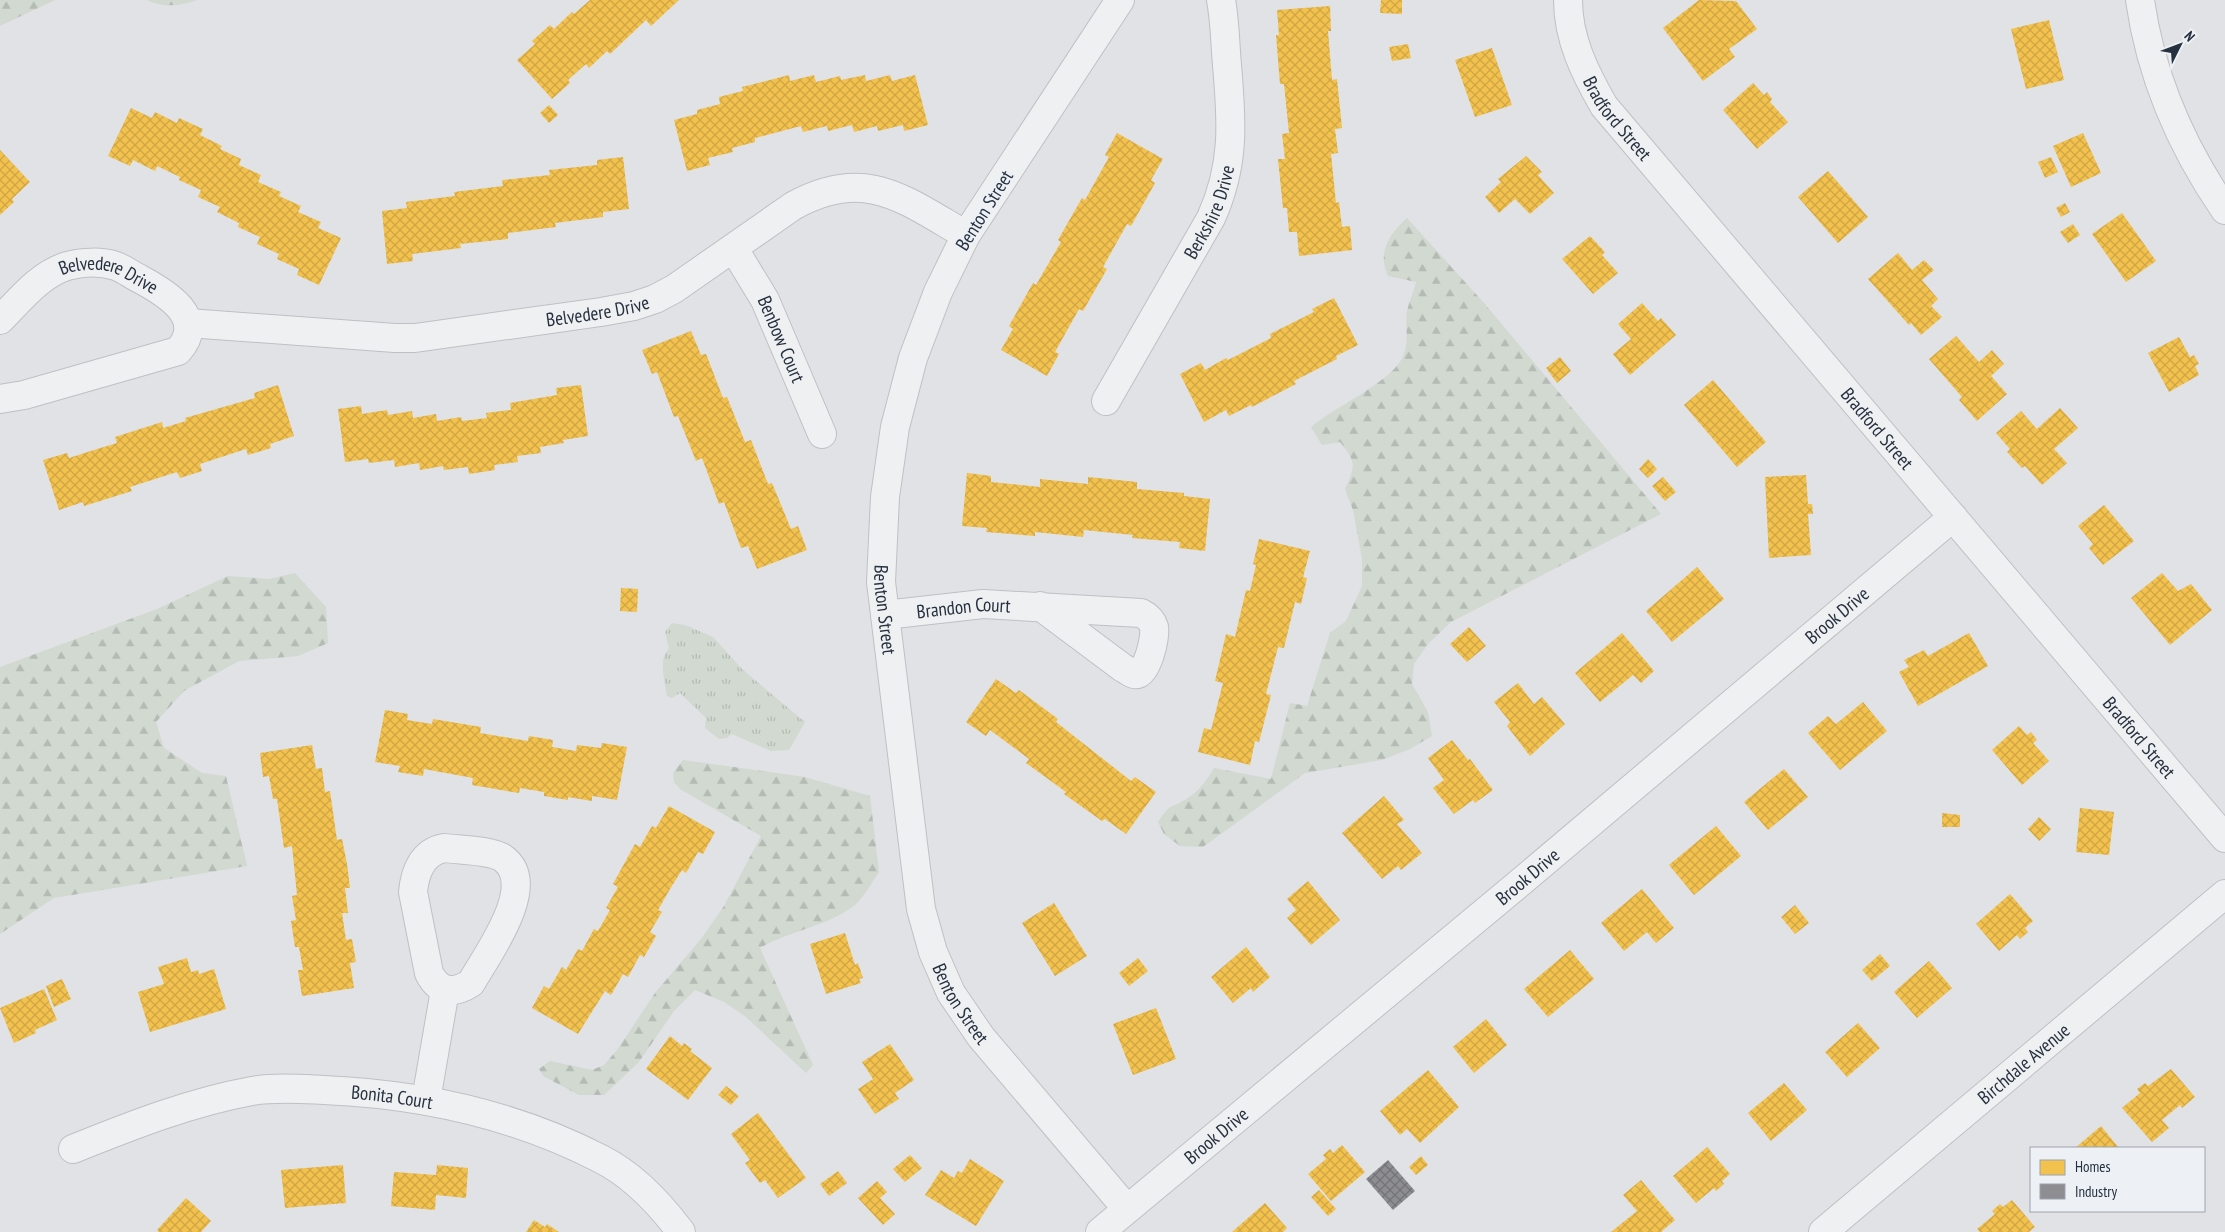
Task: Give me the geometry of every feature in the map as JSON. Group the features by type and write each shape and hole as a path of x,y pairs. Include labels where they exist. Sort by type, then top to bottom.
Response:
{"street":[{"name":"Benton Street","path":"1120,0 966,234 938,292 913,358 895,427 884,497 881,582 921,910 933,952 951,992 981,1037 1127,1209"},
{"name":"Berkshire Drive","path":"1106,401 1211,218 1221,195 1231,149 1232,125 1222,0"},
{"name":"Bradford Street","path":"1568,0 1575,47 1586,75 1604,106 2225,838"},
{"path":"2140,0 2154,67 2175,127 2205,181 2225,210"},
{"name":"Belvedere Drive","path":"0,320 45,276 67,266 92,262 116,266 146,282 179,305 188,324 395,338 425,337 634,306 674,290 793,206 813,196 853,187 881,190 895,195 966,234"},
{"name":"Benbow Court","path":"734,249 765,300 822,434"},
{"path":"0,399 24,395 178,351 184,344 188,324"},
{"name":"Brook Drive","path":"1100,1232 1516,886 1953,517"},
{"name":"Brandon Court","path":"885,615 967,605 1040,606"},
{"path":"444,848 495,855 504,859 511,867 515,886 515,903 471,982 460,990 445,990 434,982 429,973 413,892 414,880 423,862 434,850 444,848"},
{"name":"Birchdale Avenue","path":"1822,1232 2225,894"},
{"path":"426,1100 445,990"},
{"name":"Bonita Court","path":"73,1149 176,1111 253,1091 295,1089 363,1092 426,1100 525,1126 602,1159 623,1173 662,1208 681,1232"}],"green space":[{"path":"0,0 55,0 0,26"},
{"path":"147,0 197,0 185,4 172,5 153,3"},
{"path":"1407,218 1484,303 1661,514 1451,622 1428,644 1414,664 1412,684 1428,712 1432,736 1410,749 1382,760 1305,773 1203,847 1180,846 1164,834 1158,822 1169,808 1196,792 1214,768 1271,779 1290,703 1307,706 1330,633 1346,621 1362,586 1362,558 1353,510 1345,489 1351,474 1352,459 1340,442 1322,445 1311,427 1389,374 1399,364 1404,354 1407,311 1416,282 1388,276 1385,268 1384,252 1390,237"},
{"path":"295,573 326,607 328,643 298,656 239,661 184,691 156,722 164,748 202,773 226,776 247,866 54,898 0,934 0,667 157,609 228,576 269,579"},
{"path":"672,623 685,625 713,637 743,670 805,722 789,750 771,751 732,734 727,738 719,739 705,728 706,718 680,693 672,698 667,696 663,664 669,649 665,632"},
{"path":"683,760 805,777 870,796 879,872 863,896 851,908 829,920 783,937 760,948 813,1065 806,1073 746,1017 724,1002 695,990 674,1011 639,1062 604,1095 579,1095 543,1076 539,1069 550,1061 592,1070 604,1065 617,1050 655,993 701,939 724,906 761,836 680,789 674,782 673,773"}],"building: Homes":[{"path":"590,0 679,0 651,26 646,20 610,54 607,51 589,68 586,64 568,80 570,83 552,99 517,60 535,44 532,41 550,25 554,29 572,12 574,14"},
{"path":"1381,0 1402,0 1402,14 1380,13"},
{"path":"1699,0 1736,1 1757,29 1729,49 1735,57 1703,81 1663,28"},
{"path":"1330,6 1331,31 1328,31 1332,80 1337,79 1342,128 1335,129 1338,153 1331,154 1336,203 1339,202 1342,227 1350,226 1352,250 1299,256 1297,232 1289,232 1287,208 1283,208 1278,159 1285,159 1282,134 1289,133 1284,84 1280,84 1276,35 1279,35 1277,10"},
{"path":"2049,20 2064,80 2026,89 2011,29"},
{"path":"1408,44 1411,58 1392,61 1389,47"},
{"path":"1492,48 1512,105 1475,117 1455,60"},
{"path":"789,75 790,81 814,75 816,82 840,76 841,80 865,75 866,81 890,75 892,81 915,75 928,125 904,131 903,125 878,131 877,126 854,132 852,125 828,131 827,126 803,132 801,126 755,138 755,142 732,148 733,152 708,158 710,165 687,171 674,120 697,114 697,110 720,104 719,97 743,91 742,87"},
{"path":"1753,83 1764,95 1767,92 1772,99 1770,102 1788,122 1757,149 1723,110"},
{"path":"549,105 558,115 549,123 540,113"},
{"path":"131,108 152,118 155,112 177,123 179,118 203,129 200,135 222,146 220,149 241,159 239,165 261,175 258,182 281,192 279,196 301,206 298,212 321,222 318,228 341,238 319,285 297,275 299,269 277,259 279,254 257,244 260,237 238,227 239,223 217,212 220,207 198,197 201,190 179,180 180,177 157,166 155,171 133,160 130,166 108,156"},
{"path":"1117,133 1163,159 1151,180 1155,183 1131,226 1127,224 1103,267 1107,269 1083,311 1079,309 1055,352 1059,354 1047,376 1001,350 1013,329 1009,326 1033,283 1036,285 1061,242 1058,240 1082,198 1085,200 1109,157 1105,155"},
{"path":"2083,133 2101,173 2071,187 2053,146"},
{"path":"0,150 30,182 12,199 14,202 0,215"},
{"path":"1526,156 1542,172 1538,175 1554,193 1530,214 1515,199 1499,213 1485,197 1501,182 1498,179"},
{"path":"623,157 629,209 603,212 603,217 555,223 556,227 508,233 508,239 460,244 461,248 412,254 413,261 387,264 382,211 407,208 406,202 455,196 454,192 503,186 502,180 550,175 549,170 597,165 597,160"},
{"path":"2051,157 2058,172 2045,178 2038,162"},
{"path":"1828,171 1868,217 1838,243 1798,197"},
{"path":"2065,203 2070,212 2061,217 2056,208"},
{"path":"2122,213 2156,261 2126,282 2092,234"},
{"path":"2073,224 2080,235 2068,243 2060,232"},
{"path":"1590,236 1605,252 1602,255 1618,273 1593,294 1562,259"},
{"path":"1898,253 1912,270 1924,260 1934,270 1922,280 1938,299 1931,306 1942,317 1921,335 1911,323 1909,325 1868,279"},
{"path":"1334,298 1358,345 1336,356 1337,359 1294,381 1296,384 1252,407 1251,405 1229,416 1226,410 1204,422 1180,374 1201,363 1205,370 1226,358 1228,360 1271,338 1270,334 1314,312 1312,309"},
{"path":"1642,303 1658,321 1661,318 1676,335 1630,375 1613,354 1631,339 1618,324"},
{"path":"691,331 701,355 706,354 723,398 727,397 745,442 751,440 768,484 772,483 791,529 798,526 807,550 757,569 748,546 741,548 724,502 719,504 702,458 696,461 678,416 674,417 657,372 652,374 642,350"},
{"path":"1956,336 1979,362 1992,350 2004,364 1991,376 2007,394 1977,421 1959,400 1962,397 1929,359"},
{"path":"2179,337 2190,357 2194,355 2199,364 2195,366 2199,375 2169,392 2148,353"},
{"path":"1560,357 1571,371 1557,383 1546,368"},
{"path":"1713,380 1766,442 1737,467 1684,405"},
{"path":"278,385 294,436 270,444 271,448 248,455 246,449 200,464 202,471 180,478 177,472 130,487 132,491 84,506 83,502 59,510 43,460 67,453 69,458 117,443 115,437 162,422 163,428 186,421 185,418 255,398 254,393"},
{"path":"581,385 588,436 563,440 564,443 540,447 541,453 517,456 518,462 494,465 495,470 469,474 468,467 444,470 443,466 420,470 419,463 395,467 394,460 369,463 368,459 345,462 338,409 361,406 362,414 387,410 388,415 412,411 413,418 436,414 437,421 461,417 462,421 487,418 486,413 511,410 510,403 557,395 556,388"},
{"path":"2060,408 2078,428 2054,449 2067,463 2042,485 2025,466 2022,468 2007,452 2010,449 1996,433 2021,411 2037,429"},
{"path":"1648,459 1657,469 1648,478 1639,469"},
{"path":"967,473 991,476 991,482 1040,487 1040,479 1088,484 1088,477 1137,482 1137,489 1184,493 1184,496 1210,499 1205,551 1179,548 1180,542 1132,538 1133,535 1084,530 1083,537 1035,532 1035,536 986,532 987,528 962,526"},
{"path":"1806,475 1808,504 1812,504 1813,514 1808,514 1811,555 1769,558 1765,477"},
{"path":"1663,477 1676,492 1665,501 1652,486"},
{"path":"2104,505 2134,541 2103,565 2089,548 2093,544 2078,526"},
{"path":"1259,539 1310,551 1303,577 1307,578 1301,604 1295,602 1284,648 1278,647 1266,694 1271,695 1259,742 1255,741 1250,765 1198,752 1204,728 1211,730 1223,683 1215,681 1226,634 1235,637 1246,590 1250,591 1256,565 1253,564"},
{"path":"1697,567 1724,599 1672,642 1646,611"},
{"path":"2162,573 2178,591 2191,584 2212,610 2170,645 2131,598"},
{"path":"621,588 638,589 637,612 620,611"},
{"path":"1469,627 1486,646 1467,662 1450,644"},
{"path":"1622,633 1654,671 1641,683 1633,675 1600,702 1575,673"},
{"path":"1969,633 1988,666 1918,706 1899,672 1909,667 1904,660 1924,650 1928,656"},
{"path":"996,679 1016,693 1019,690 1058,719 1056,722 1131,781 1135,777 1156,792 1126,834 1105,819 1102,821 1064,794 1066,792 1026,763 1029,759 990,730 986,736 966,722"},
{"path":"1518,683 1534,704 1542,697 1565,724 1530,756 1507,726 1510,722 1494,702"},
{"path":"1863,702 1887,731 1840,770 1808,733 1828,716 1836,724"},
{"path":"385,710 408,714 407,720 432,724 433,719 481,727 480,733 528,741 529,736 553,740 552,747 576,751 577,745 601,748 602,743 627,747 617,800 592,796 592,801 568,797 568,800 544,796 544,792 520,788 519,793 472,785 473,778 424,769 423,776 398,772 400,766 375,762"},
{"path":"2019,726 2027,735 2031,732 2037,740 2033,743 2049,761 2022,785 1992,750"},
{"path":"1452,740 1468,760 1470,759 1493,790 1475,803 1473,800 1454,814 1433,788 1444,780 1428,758"},
{"path":"312,745 316,769 322,768 325,792 330,791 337,840 342,839 350,888 345,888 348,913 342,913 346,940 352,939 356,962 350,963 354,988 302,996 298,970 303,970 299,947 295,947 291,921 296,920 292,896 297,895 292,846 284,848 277,799 273,799 269,776 263,777 260,753"},
{"path":"1784,769 1808,797 1768,830 1744,802"},
{"path":"1384,796 1404,820 1397,824 1422,853 1401,870 1398,866 1382,879 1342,833"},
{"path":"669,806 715,832 703,854 698,852 686,873 682,870 658,910 662,912 650,932 656,936 644,957 640,955 628,977 623,974 611,995 605,991 578,1034 532,1008 544,986 549,989 562,967 566,970 578,949 582,951 594,929 598,931 610,910 606,908 618,887 613,884 635,844 640,847 652,826 656,828"},
{"path":"2080,808 2114,812 2109,855 2076,852"},
{"path":"1942,813 1960,815 1960,827 1942,827"},
{"path":"2039,817 2051,829 2039,841 2028,829"},
{"path":"1716,826 1741,856 1694,895 1669,865"},
{"path":"1308,881 1340,920 1311,945 1287,918 1296,910 1287,899"},
{"path":"1642,889 1674,928 1656,943 1647,932 1624,951 1601,923"},
{"path":"2010,894 2033,921 2025,928 2028,932 2020,939 2017,935 1999,951 1976,924"},
{"path":"1054,903 1087,956 1055,976 1022,923"},
{"path":"1795,905 1809,923 1795,934 1781,917"},
{"path":"845,933 855,965 858,963 863,978 859,979 861,983 826,994 810,944"},
{"path":"1246,947 1270,977 1253,992 1251,988 1233,1003 1211,977"},
{"path":"1570,950 1594,979 1548,1017 1524,989"},
{"path":"1880,954 1890,966 1872,981 1862,970"},
{"path":"187,958 191,972 198,970 199,974 214,969 226,1009 150,1032 138,992 164,984 158,967"},
{"path":"1138,958 1148,971 1129,986 1119,973"},
{"path":"1929,961 1952,988 1917,1018 1894,992"},
{"path":"62,979 71,999 54,1007 46,986"},
{"path":"44,989 57,1020 35,1030 36,1033 14,1043 0,1008"},
{"path":"1156,1008 1176,1059 1133,1075 1113,1024"},
{"path":"1486,1019 1507,1045 1474,1073 1453,1047"},
{"path":"1858,1023 1880,1048 1847,1077 1825,1052"},
{"path":"670,1036 682,1046 684,1043 692,1049 690,1051 712,1068 688,1100 646,1069"},
{"path":"890,1044 914,1080 895,1093 899,1099 875,1114 858,1089 873,1079 862,1062"},
{"path":"2171,1069 2195,1097 2182,1108 2180,1105 2162,1120 2169,1128 2152,1142 2122,1108 2140,1093 2137,1089 2145,1083 2148,1086"},
{"path":"1428,1070 1459,1107 1420,1143 1407,1129 1400,1135 1380,1111"},
{"path":"1784,1083 1807,1110 1771,1141 1748,1113"},
{"path":"726,1086 739,1096 731,1105 718,1095"},
{"path":"758,1113 806,1178 778,1198 765,1180 760,1183 745,1163 750,1160 731,1134"},
{"path":"2101,1126 2118,1147 2076,1147"},
{"path":"1342,1145 1365,1172 1331,1201 1308,1174 1326,1159 1323,1155 1330,1149 1333,1153"},
{"path":"1707,1147 1730,1174 1722,1181 1724,1184 1716,1191 1714,1188 1696,1203 1673,1176"},
{"path":"910,1155 922,1168 905,1182 893,1169"},
{"path":"1421,1156 1428,1165 1416,1175 1409,1167"},
{"path":"970,1159 1004,1181 976,1226 925,1195 941,1170 954,1178 958,1171 962,1173"},
{"path":"343,1165 346,1203 285,1208 281,1170"},
{"path":"437,1165 468,1168 466,1198 436,1195 435,1210 391,1206 394,1172 436,1175"},
{"path":"838,1171 847,1183 829,1196 820,1184"},
{"path":"1641,1180 1675,1220 1661,1232 1611,1232 1637,1211 1623,1195"},
{"path":"877,1181 887,1192 880,1198 895,1214 883,1225 858,1198"},
{"path":"1319,1190 1336,1209 1328,1216 1311,1197"},
{"path":"186,1198 211,1221 201,1232 159,1232 157,1230"},
{"path":"2012,1200 2035,1227 2029,1232 1980,1232 1977,1229 1995,1214 1992,1211 2000,1204 2003,1207"},
{"path":"1265,1203 1287,1228 1283,1232 1232,1232"},
{"path":"534,1220 545,1227 547,1224 559,1232 526,1232"}],"building: Industry":[{"path":"1388,1160 1415,1191 1393,1210 1366,1179"}]}
